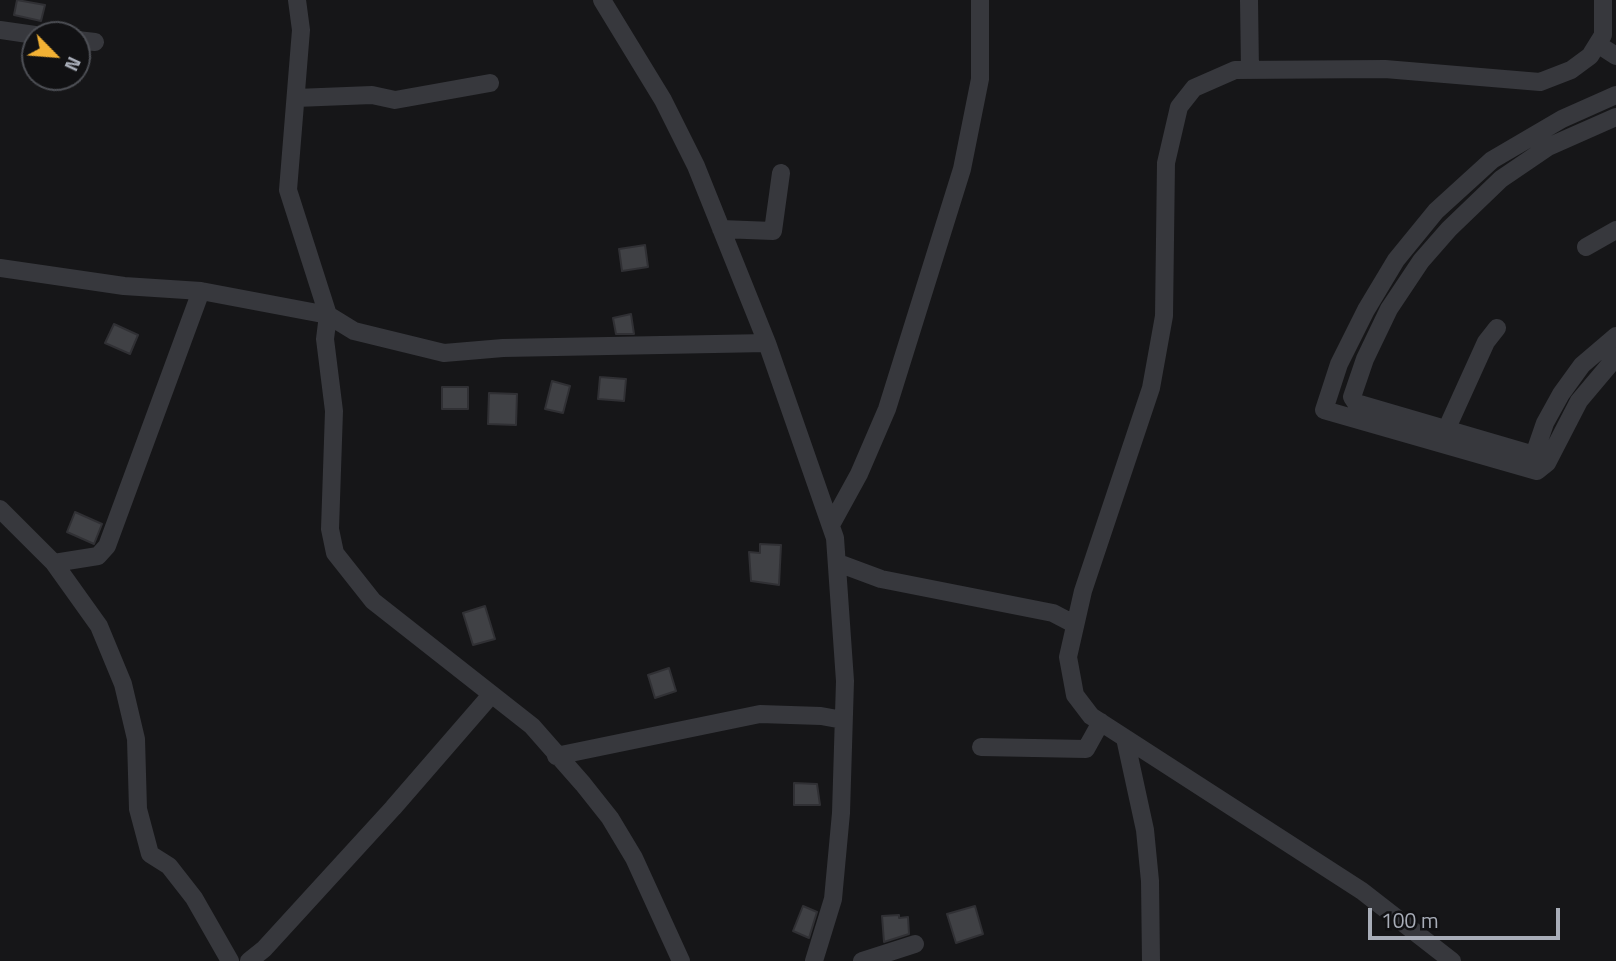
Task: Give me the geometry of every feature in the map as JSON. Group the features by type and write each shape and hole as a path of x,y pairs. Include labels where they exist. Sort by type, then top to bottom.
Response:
{"street":[{"path":"297,0 301,30 288,190 328,315 325,339 334,411 330,528 335,553 373,601 532,726 610,818 634,858 681,961"},
{"path":"602,0 663,100 696,166 767,343 831,525 838,563 845,681 841,813 833,899 814,961"},
{"path":"831,525 859,474 887,409 962,169 980,79 980,0"},
{"path":"1249,0 1250,70"},
{"path":"1452,961 1362,891 1101,722 1075,695 1068,657 1074,624 1151,388 1164,316 1166,163 1171,132 1179,107 1194,88 1236,70 1385,69 1540,82 1570,70 1590,56 1603,35 1603,0"},
{"path":"0,30 21,33"},
{"path":"1599,44 1616,57"},
{"path":"296,98 372,95 395,100 490,83"},
{"path":"1616,95 1562,119 1515,145 1462,186 1416,235 1381,285 1339,364 1324,410 1537,471 1547,463 1579,401 1616,356"},
{"path":"1616,117 1548,147 1501,179 1421,261 1389,309 1352,395 1356,403 1534,455 1545,423 1561,394 1582,365 1616,336"},
{"path":"721,229 773,231 781,173"},
{"path":"1462,186 1475,205"},
{"path":"1424,270 1467,222 1475,205"},
{"path":"1587,247 1616,230"},
{"path":"0,268 124,286 201,291 328,315 354,331 444,353 503,348 767,343"},
{"path":"54,563 98,556 107,546 201,291"},
{"path":"1447,428 1486,342 1497,328"},
{"path":"0,509 54,563 99,625 123,684 136,739 138,809 149,854 169,866 194,898 230,961"},
{"path":"838,563 881,579 1034,608 1053,613 1074,624"},
{"path":"248,961 264,949 393,808 491,695"},
{"path":"556,756 760,714 821,716 843,720"},
{"path":"981,747 1086,749 1101,722"},
{"path":"1125,738 1145,830 1150,881 1150,961"},
{"path":"862,961 915,944"}],"building":[{"path":"17,0 45,5 41,21 14,15"},
{"path":"645,245 648,267 622,271 619,249"},
{"path":"631,314 634,334 616,334 613,318"},
{"path":"114,324 138,335 130,354 105,343"},
{"path":"600,377 626,379 624,401 598,399"},
{"path":"552,381 570,386 563,413 545,409"},
{"path":"442,387 468,387 468,409 442,409"},
{"path":"489,393 517,394 516,425 488,424"},
{"path":"75,512 102,524 94,544 67,532"},
{"path":"760,544 781,545 779,585 751,581 749,552 760,553"},
{"path":"485,606 495,639 473,645 463,613"},
{"path":"669,668 676,691 655,698 648,675"},
{"path":"794,783 817,784 820,805 794,805"},
{"path":"803,906 817,912 809,938 793,931"},
{"path":"975,906 983,934 956,943 947,914"},
{"path":"899,915 899,918 908,917 909,934 884,942 882,916"}]}
